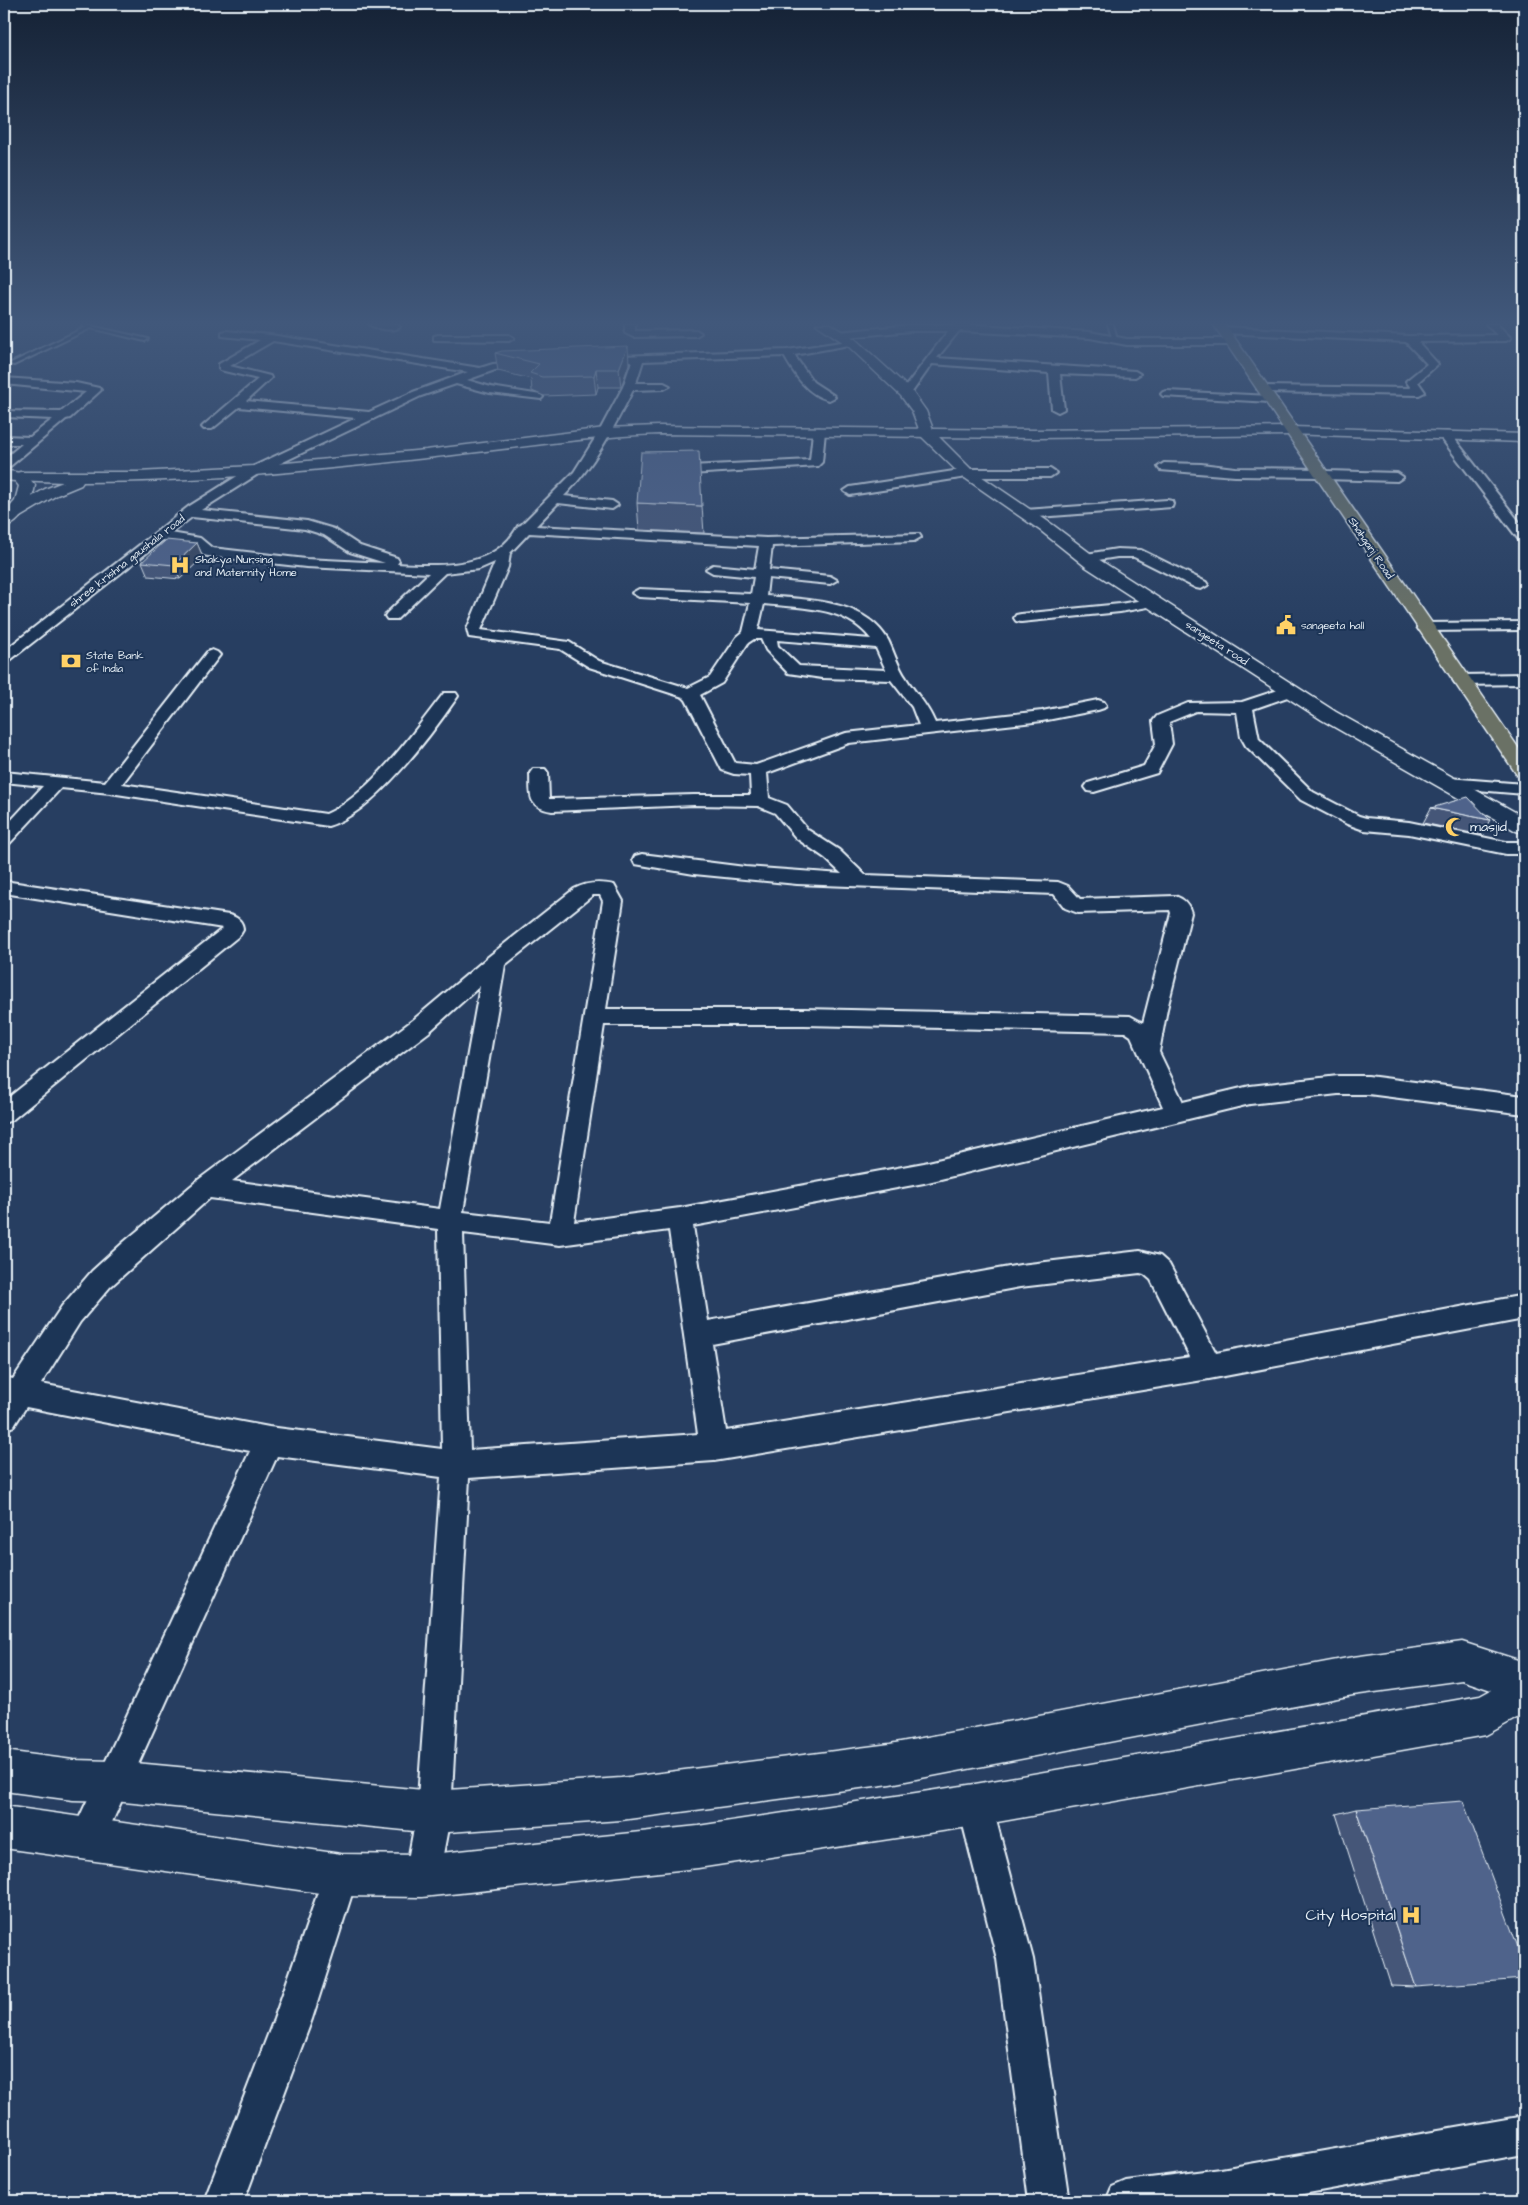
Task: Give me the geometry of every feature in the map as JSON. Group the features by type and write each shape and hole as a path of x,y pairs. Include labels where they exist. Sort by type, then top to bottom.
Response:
{"main road":[{"name":"Shahganj Road","path":"1289,427 1323,474 1335,497 1524,771"}],"street":[{"path":"4,465 53,427"},
{"name":"shree krishna gaushala road","path":"4,658 189,513 254,471 347,427"},
{"path":"160,535 195,541 208,552 306,564 413,569 461,568 479,565 503,552 523,529 579,474 608,427"},
{"path":"925,427 927,434"},
{"path":"4,475 20,477 165,476 254,471 426,454 605,432 720,430 927,434 1292,431 1524,438"},
{"path":"690,470 814,463 816,462 820,432"},
{"name":"sangeeta road","path":"927,434 967,473 1086,558 1329,716 1524,826"},
{"path":"1446,436 1524,537"},
{"path":"4,440 34,442"},
{"path":"1164,466 1235,472 1398,477"},
{"path":"850,491 967,473 1050,473"},
{"path":"9,518 28,490 28,485 20,477"},
{"path":"9,518 51,492 87,477"},
{"path":"553,499 612,506"},
{"path":"1025,514 1167,504"},
{"path":"189,513 306,525 329,532 355,549 413,569"},
{"path":"523,529 766,542 914,537"},
{"path":"750,634 758,599 766,542"},
{"path":"503,552 501,567 474,629 474,634 564,645 594,664 689,694 693,697 728,766 734,769 758,770 846,738 1042,716 1098,705"},
{"path":"1086,558 1117,553 1136,553 1201,585"},
{"path":"392,616 440,569"},
{"path":"713,569 830,580"},
{"path":"639,593 758,599 813,605 844,611 869,626 882,644 896,675 920,706 930,728"},
{"path":"1021,618 1120,608 1154,602"},
{"path":"1424,626 1524,626"},
{"path":"689,694 716,680 742,640 750,634 882,644"},
{"path":"768,635 771,647 794,670 822,673 896,675"},
{"path":"110,788 212,655"},
{"path":"1461,680 1524,679"},
{"path":"1094,787 1151,768 1164,744 1161,720 1163,719 1194,706 1244,707 1290,691"},
{"path":"4,777 110,788 328,820 334,819 342,815 388,774 450,696"},
{"path":"1244,707 1249,737 1252,742 1307,796 1353,820 1364,824 1409,828 1506,848 1524,848"},
{"path":"758,770 759,800"},
{"path":"539,773 540,800 544,804 552,805 694,800 759,800 782,809 791,823 802,834 832,854 860,881"},
{"path":"4,840 56,783"},
{"path":"1448,783 1524,789"},
{"path":"642,860 696,869 860,881 1058,888 1063,891 1070,902 1078,906 1172,903 1178,905 1181,913 1156,1009 1148,1051"},
{"path":"4,887 230,922 234,926 233,930 4,1114"},
{"path":"4,1417 11,1392 100,1279 206,1187 421,1026 495,962 584,892 592,888 607,890 613,901 560,1234"},
{"path":"422,1876 434,1812 456,1465 450,1220 495,962"},
{"path":"595,1017 804,1017 1130,1024 1140,1031 1177,1113"},
{"path":"206,1187 560,1234 680,1218 924,1173 1250,1095 1338,1085 1368,1085 1524,1105"},
{"path":"680,1218 714,1446"},
{"path":"698,1335 1020,1276 1140,1262 1151,1264 1160,1272 1209,1366"},
{"path":"11,1392 268,1441 456,1465 714,1446 1209,1366 1524,1307"},
{"path":"87,1840 268,1441"},
{"path":"4,1771 73,1780 114,1781 434,1812 621,1799 890,1764 1353,1676 1462,1661 1524,1681"},
{"path":"4,1828 341,1874 422,1876 698,1847 975,1805 1486,1716 1524,1692"},
{"path":"975,1805 1014,1959 1049,2201"},
{"path":"224,2201 293,2018 341,1874"},
{"path":"1126,2201 1221,2195 1524,2135"}],"building":[{"path":"699,451 702,506 637,503 641,452"},
{"path":"166,540 197,543 174,565 142,562"},
{"path":"1468,797 1490,820 1431,808"},
{"path":"1463,1801 1524,1963 1524,1979 1416,1987 1356,1809"}],"place":[{"name":"Shakya Nursing and Maternity Home","path":"180,565"},
{"name":"sangeeta hall","path":"1286,625"},
{"name":"State Bank of India","path":"71,661"},
{"name":"masjid","path":"1455,827"},
{"name":"City Hospital","path":"1411,1915"}]}
